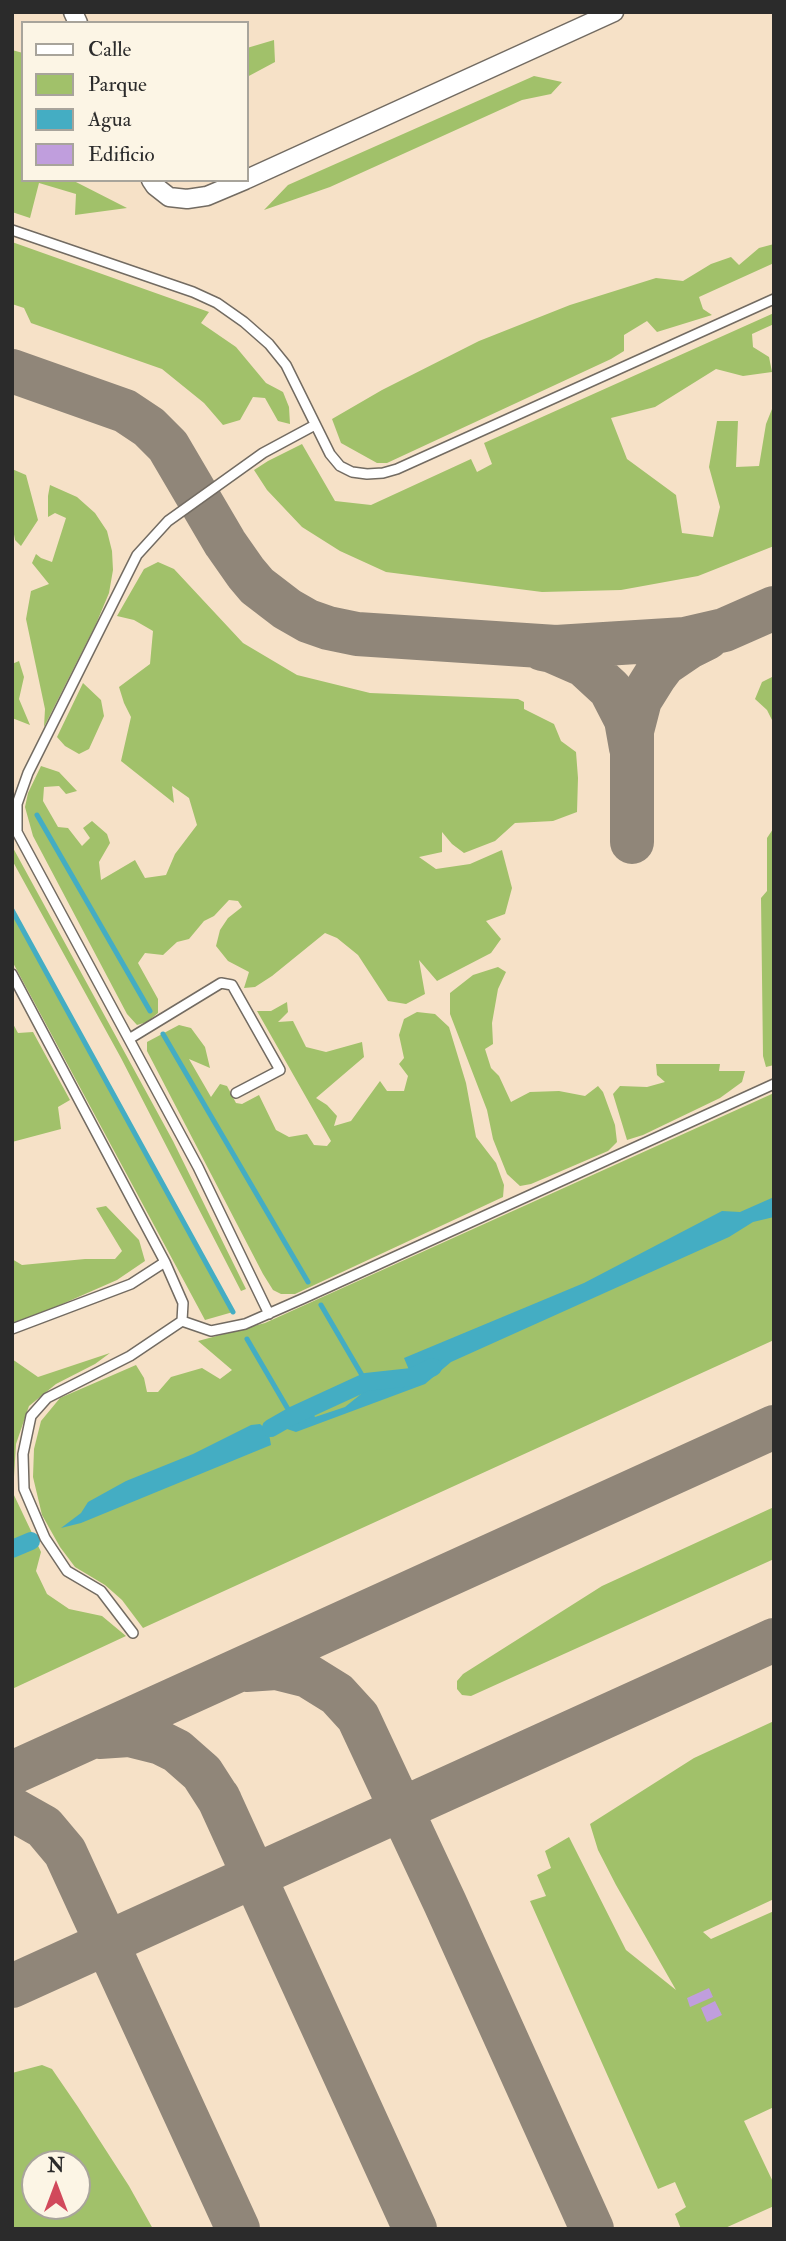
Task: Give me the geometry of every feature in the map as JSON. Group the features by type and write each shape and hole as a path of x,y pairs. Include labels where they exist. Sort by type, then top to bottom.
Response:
{"street":[{"path":"248,179 614,12"},
{"path":"152,182 169,197 187,199 207,196 241,182"}],"lane":[{"path":"12,230 193,292 217,303 244,321 269,344 286,365 330,454 340,466 352,472 383,473 397,469 774,299"},
{"path":"269,1314 198,1167 17,832 17,804 28,774 137,555 168,521 263,453 315,425"},
{"path":"12,974 165,1262 183,1303 182,1321"},
{"path":"129,1039 220,983 232,985 280,1070 236,1093"},
{"path":"182,1321 211,1331 245,1324 774,1083"},
{"path":"12,1329 131,1284 165,1262"},
{"path":"133,1633 101,1591 67,1571 45,1538 24,1489 23,1454 31,1416 47,1398 130,1356 182,1321"}],"green space":[{"path":"274,40 275,62 248,76 248,48"},
{"path":"12,50 21,52 21,182 76,182 127,208 75,215 76,194 39,183 30,218 12,212"},
{"path":"534,76 562,82 551,94 522,100 330,187 264,210 288,185"},
{"path":"12,242 209,312 201,323 236,347 266,383 283,392 289,407 290,424 278,421 265,398 253,397 240,420 223,425 204,403 162,369 31,323 24,308 12,304"},
{"path":"774,244 774,263 699,297 703,309 712,315 657,332 647,321 624,335 624,351 611,359 387,463 377,463 341,443 332,419 382,390 479,341 570,305 656,278 683,281 711,264 731,257 739,265 759,248"},
{"path":"774,313 774,324 752,334 753,347 769,357 772,372 743,376 716,369 655,407 611,418 627,459 676,495 682,533 713,537 720,507 709,467 717,421 738,421 736,467 759,466 766,424 774,404 774,546 698,576 621,590 542,592 386,572 340,551 302,527 267,490 254,470 302,444 335,501 371,505 471,459 477,472 492,464 484,443"},
{"path":"12,469 26,475 38,520 21,546 15,540 12,523"},
{"path":"50,485 77,497 95,513 107,531 113,570 109,593 96,624 44,727 45,709 26,619 31,591 49,584 32,563 36,554 52,562 66,518 55,513 48,517"},
{"path":"158,562 174,569 243,643 297,675 370,693 518,699 524,702 524,709 554,724 561,741 576,752 577,812 553,821 515,823 495,841 464,853 442,832 442,852 419,857 436,869 470,864 502,850 512,888 505,914 486,921 501,939 491,953 437,981 419,960 425,994 406,1004 388,1001 358,955 337,938 325,933 272,976 255,987 244,988 249,972 228,961 216,946 220,930 228,918 242,907 238,901 229,900 214,916 204,921 189,939 177,942 163,955 145,953 138,963 158,999 158,1013 147,1022 137,1025 127,1014 33,836 25,807 28,793 41,766 59,772 77,791 66,794 59,786 44,787 43,801 58,827 68,828 82,846 90,838 83,828 92,821 107,834 110,843 99,862 101,880 135,860 145,878 166,875 175,854 197,825 189,798 172,786 174,803 121,761 131,717 119,687 150,664 153,631 134,620 117,616 144,569"},
{"path":"19,661 24,677 19,699 30,725 12,718 12,664"},
{"path":"774,676 774,724 767,710 755,699 762,682"},
{"path":"83,683 101,700 104,716 89,749 79,754 65,746 57,737"},
{"path":"773,829 774,1065 766,1067 763,1056 761,898 767,891 767,838"},
{"path":"12,846 173,1141 246,1289 241,1291 121,1058 12,860"},
{"path":"12,910 233,1312 205,1320 12,961"},
{"path":"498,967 506,972 498,989 492,1023 493,1044 485,1049 491,1068 499,1076 511,1102 530,1092 559,1091 585,1096 598,1086 603,1092 615,1125 617,1142 608,1151 531,1184 520,1186 507,1174 493,1139 487,1110 450,1014 450,993 473,975"},
{"path":"287,1002 288,1012 278,1022 293,1021 306,1047 326,1052 362,1042 364,1057 316,1098 337,1116 334,1126 351,1121 380,1081 387,1091 404,1091 408,1076 399,1064 404,1058 399,1035 404,1019 417,1012 435,1014 449,1027 466,1083 476,1137 496,1163 504,1185 503,1197 295,1294 281,1294 273,1290 263,1274 147,1051 147,1042 179,1025 191,1028 205,1047 210,1068 189,1059 211,1097 220,1084 227,1086 236,1103 242,1104 259,1095 276,1130 289,1137 307,1134 314,1145 327,1146 331,1141 257,1011 271,1011"},
{"path":"12,1022 18,1033 33,1032 70,1100 58,1107 61,1129 12,1142"},
{"path":"656,1064 720,1064 719,1071 745,1071 742,1082 720,1098 627,1140 613,1094 620,1086 647,1087 665,1082 657,1075"},
{"path":"774,1093 774,1340 143,1628 122,1600 105,1585 75,1567 60,1547 42,1515 33,1477 34,1449 41,1421 60,1398 136,1365 144,1378 147,1392 158,1392 171,1377 202,1368 220,1379 232,1370 198,1341 265,1323"},
{"path":"106,1206 139,1240 145,1261 117,1280 12,1326 12,1259 22,1265 115,1259 122,1251 96,1208"},
{"path":"110,1353 56,1384 29,1406 16,1444 13,1493 41,1552 36,1571 47,1594 69,1609 102,1616 126,1636 12,1689 12,1359 38,1377"},
{"path":"774,1507 774,1559 471,1696 462,1695 457,1689 457,1681 463,1674 602,1586"},
{"path":"774,1721 774,1899 703,1932 711,1939 774,1911 774,2107 744,2121 774,2184 774,2206 723,2229 681,2229 675,2214 686,2207 675,2182 658,2189 530,1901 546,1896 537,1875 551,1868 545,1851 569,1837 626,1950 676,1990 616,1885 598,1850 590,1824 694,1758"},
{"path":"42,2065 52,2069 78,2107 153,2229 12,2229 12,2073"}],"water":[{"path":"774,1197 774,1217 753,1222 729,1237 451,1362 425,1384 296,1432 287,1429 273,1432 269,1434 271,1445 81,1523 61,1528 81,1513 88,1502 126,1481 193,1454 251,1425 260,1424 267,1430 304,1411 313,1413 315,1417 345,1407 366,1390 366,1382 392,1388 412,1377 404,1358 584,1283 722,1211 740,1212"}],"building":[{"path":"709,1988 713,1997 690,2007 687,1998"},
{"path":"715,2001 722,2015 707,2022 701,2008"}],"waterway":[{"path":"37,815 150,1011"},
{"path":"12,910 233,1312"},
{"path":"163,1034 308,1282"},
{"path":"321,1305 366,1382"},
{"path":"247,1339 292,1416"},
{"path":"271,1428 366,1382 412,1377 433,1367"},
{"path":"12,1549 31,1541"}],"taxiway":[{"path":"12,371 125,411 149,427 168,446 225,543 257,586 287,609 328,628 357,634 556,647 685,639 724,630 774,608"},
{"path":"632,842 632,731 640,700 664,664 707,638"},
{"path":"542,649 584,665 610,689 626,720 631,748"},
{"path":"12,1773 774,1427"},
{"path":"12,1986 774,1640"},
{"path":"246,1670 276,1668 308,1676 337,1694 358,1717 592,2229"},
{"path":"99,1737 129,1735 161,1743 177,1751 202,1773 220,1801"},
{"path":"218,1797 415,2229"},
{"path":"12,1809 44,1827 65,1852 238,2229"}]}
